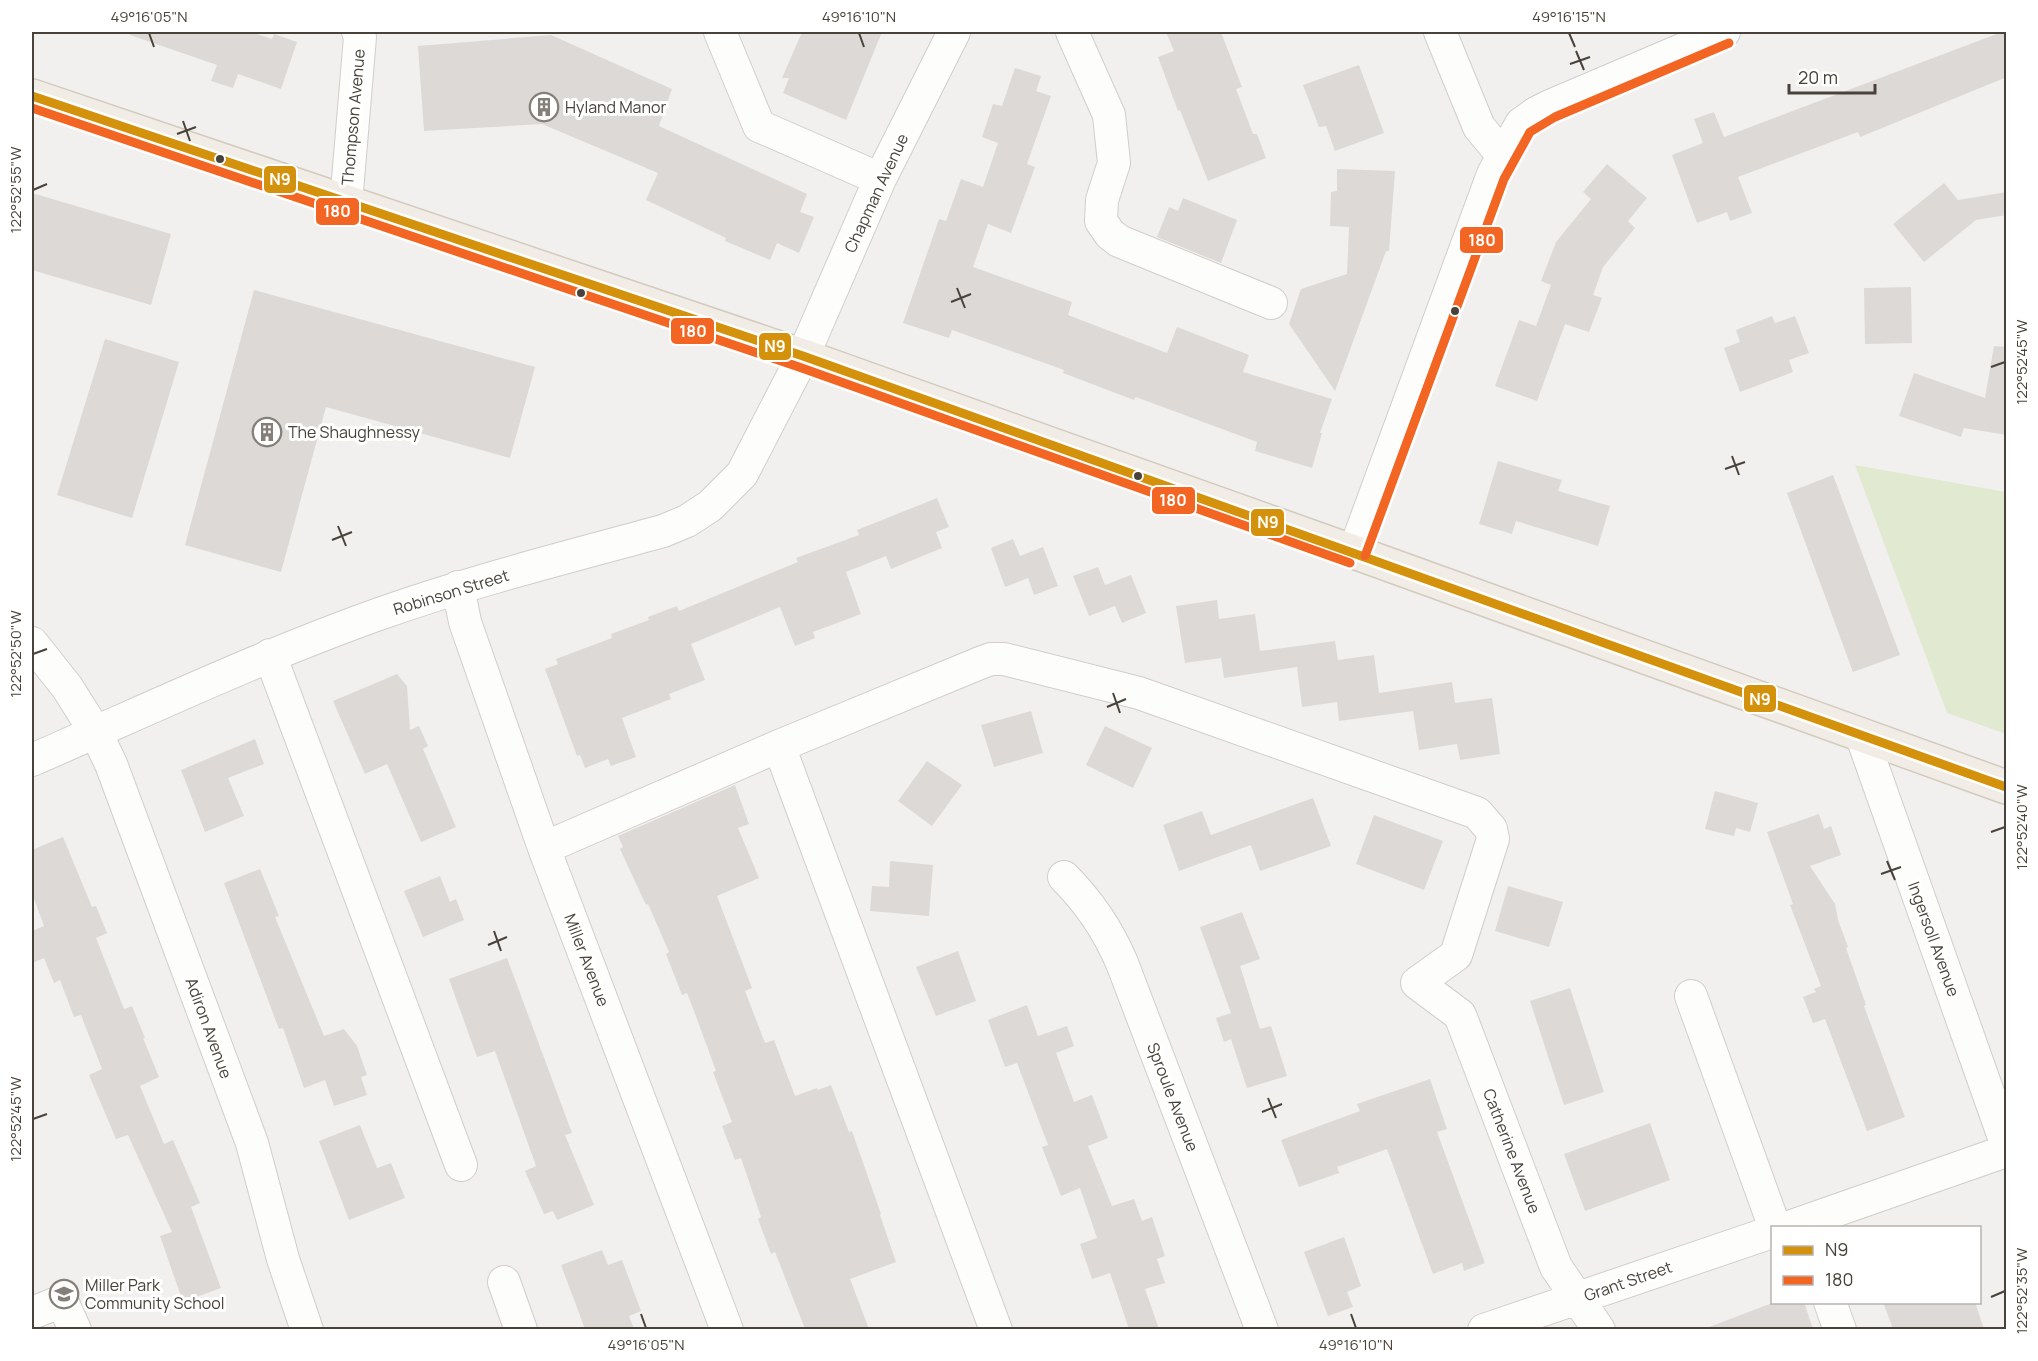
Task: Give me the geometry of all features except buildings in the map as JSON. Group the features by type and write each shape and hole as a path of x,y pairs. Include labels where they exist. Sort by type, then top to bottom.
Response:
{"main road":[{"path":"32,96 802,356 2007,787"}],"street":[{"name":"Thompson Avenue","path":"346,203 360,38 358,32"},
{"path":"720,32 759,126 880,179"},
{"name":"Chapman Avenue","path":"802,356 880,179 954,32"},
{"path":"1072,32 1109,115 1114,163 1102,200 1101,221 1110,234 1119,241 1271,303"},
{"path":"1440,32 1479,127 1503,156"},
{"path":"1354,552 1493,174 1521,124 1536,113 1724,32"},
{"name":"Robinson Street","path":"32,760 270,655 379,614 458,587 663,531 687,521 710,506 742,474 802,356"},
{"name":"Miller Avenue","path":"458,587 468,631 544,848 727,1329"},
{"name":"Adiron Avenue","path":"32,643 67,687 96,733 111,764 252,1143 283,1259 307,1329"},
{"path":"270,655 461,1165"},
{"name":"Catherine Avenue","path":"779,746 980,663 1004,659 1139,693 1477,813 1491,829 1493,839 1456,955 1417,983 1460,1015 1556,1267 1599,1329"},
{"name":"Ingersoll Avenue","path":"1862,736 2007,1143"},
{"path":"544,848 779,746 996,1329"},
{"name":"Sproule Avenue","path":"1064,877 1082,895 1100,921 1122,963 1262,1329"},
{"path":"1691,996 1787,1226"},
{"name":"Grant Street","path":"1790,1226 2007,1151"},
{"name":"Grant Street","path":"1484,1329 1771,1232"},
{"path":"504,1282 521,1329"},
{"path":"32,1313 62,1300 75,1329"},
{"path":"1831,1304 1840,1329"}],"green space":[{"path":"1855,465 2006,492 2006,734 1947,713"}],"transit line":[{"name":"180","path":"1365,556 1504,179 1530,132 1555,117 1729,43"},
{"name":"N9","path":"32,96 803,356 2006,787"},
{"name":"180","path":"32,108 799,367 1350,563"}],"place":[{"name":"Hyland Manor","path":"544,107"},
{"name":"The Shaughnessy","path":"267,432"},
{"name":"Miller Park Community School","path":"64,1294"}]}
